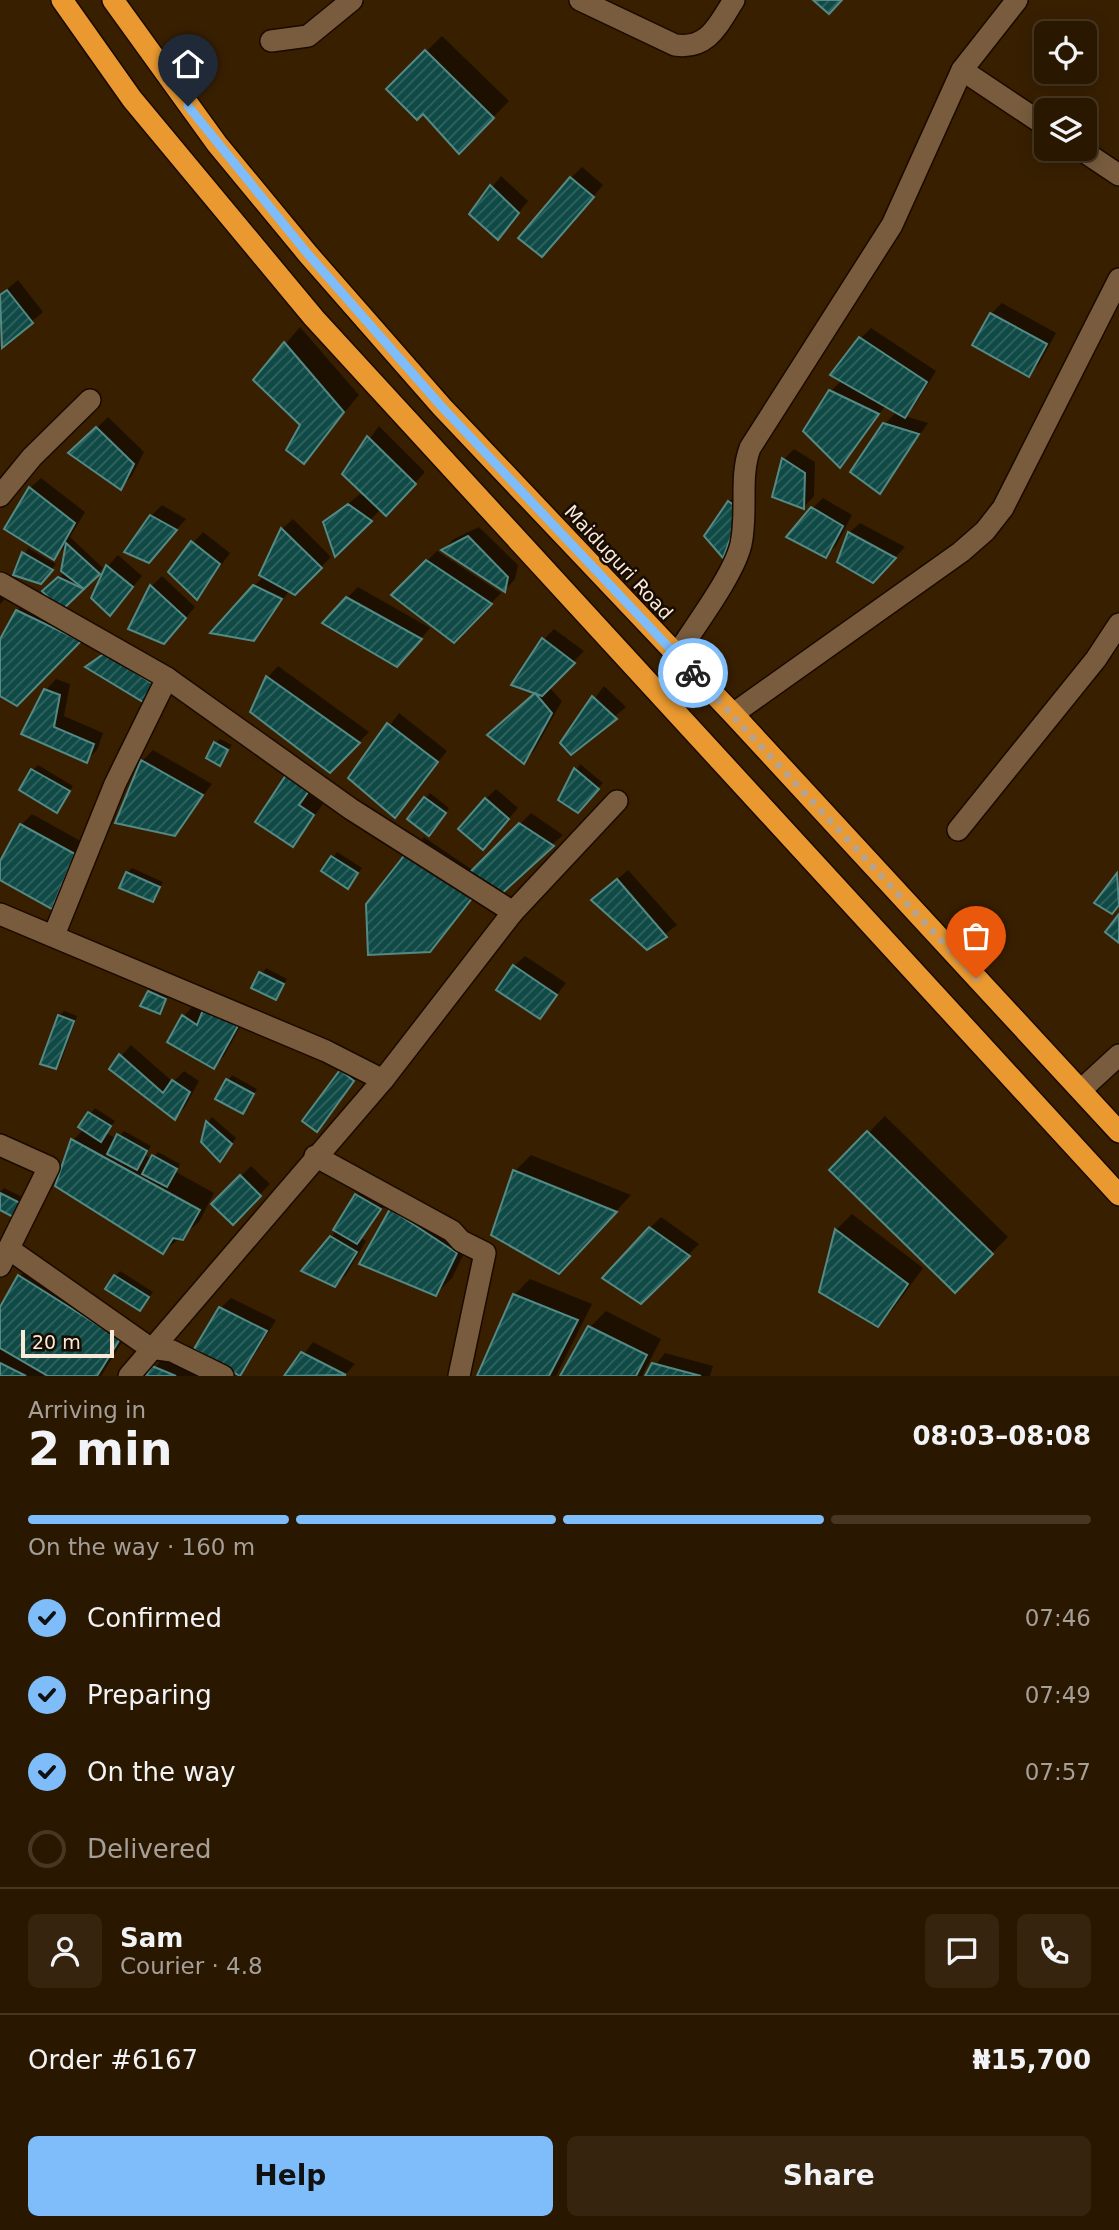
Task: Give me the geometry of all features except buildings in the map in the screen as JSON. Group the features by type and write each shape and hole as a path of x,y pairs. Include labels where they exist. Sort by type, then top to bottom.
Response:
{"highway":[{"path":"62,0 132,99 314,318 1119,1195"},
{"name":"Maiduguri Road","path":"113,0 217,144 307,253 442,407 733,714 1119,1132"}],"street":[{"path":"271,41 308,36 352,0"},
{"path":"580,0 675,46 688,47 701,45 711,36 734,0"},
{"path":"676,656 731,569 741,547 746,508 743,466 750,448 892,225 962,69 1017,0"},
{"path":"962,69 1034,118"},
{"path":"1097,160 1119,175"},
{"path":"733,714 961,552 985,531 1003,508 1119,279"},
{"path":"0,496 32,457 90,400"},
{"path":"0,583 167,678 351,809 513,912"},
{"path":"958,830 1096,659 1119,624"},
{"path":"54,936 115,784 167,678"},
{"path":"129,1376 150,1348 383,1080 513,912 617,801"},
{"path":"0,914 326,1051 383,1080"},
{"path":"1082,1090 1119,1055"},
{"path":"0,1145 49,1167 5,1257 150,1348 172,1351 223,1376"},
{"path":"315,1156 452,1231 461,1241 485,1253 459,1376"}],"way so far":[{"path":"693,673 976,978"}],"route":[{"path":"188,106 307,253 442,407 693,673"}]}
